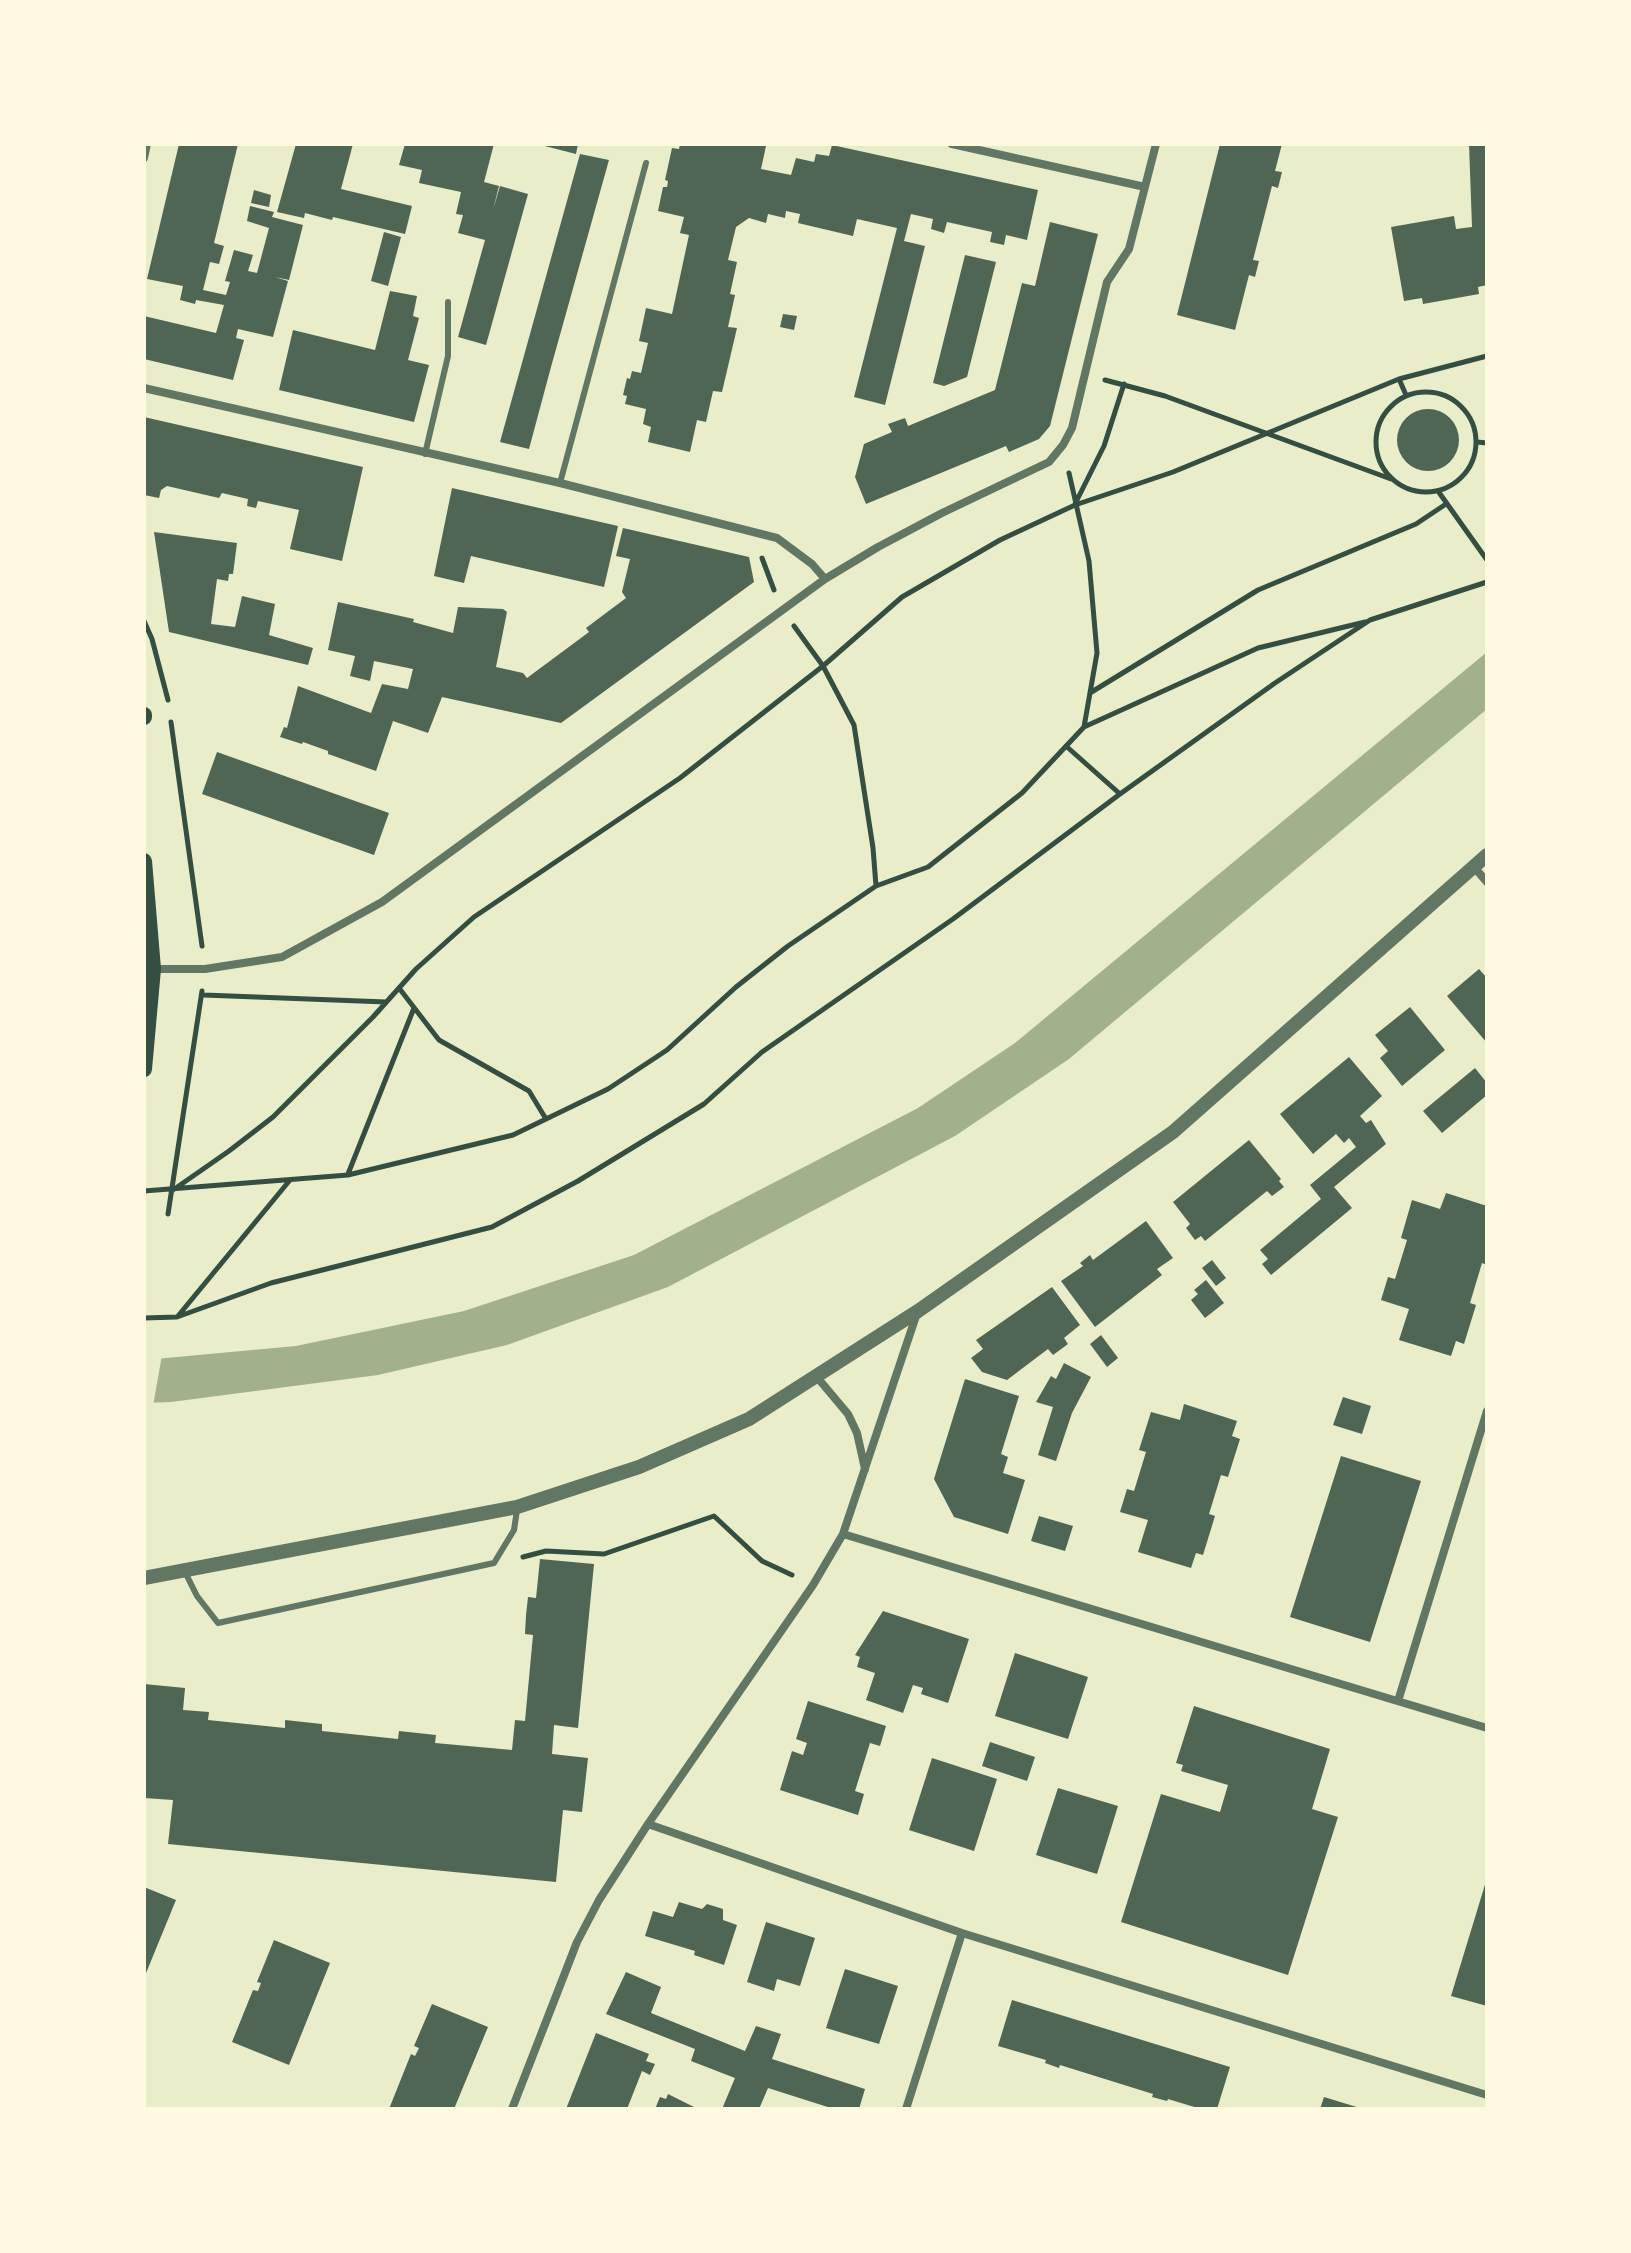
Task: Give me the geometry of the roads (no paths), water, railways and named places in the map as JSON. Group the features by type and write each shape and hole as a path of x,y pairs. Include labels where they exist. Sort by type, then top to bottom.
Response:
{"main road":[{"path":"144,861 149,964 144,1069"}],"street":[{"path":"144,158 147,144"},
{"path":"952,144 1145,187"},
{"path":"149,964 205,969 282,957 382,902 825,579 929,520 1049,462 1072,428 1107,282 1129,249 1156,144"},
{"path":"144,388 560,483 777,538 812,564 825,579"},
{"path":"144,1578 517,1507 639,1467 749,1419 918,1311 1173,1132 1487,855"},
{"path":"1473,866 1487,882"},
{"path":"512,2109 577,1942 599,1900 813,1585 843,1534 918,1311"},
{"path":"816,1376 848,1414 857,1433 865,1469"},
{"path":"1398,1701 1487,1411"},
{"path":"843,1534 1487,1728"},
{"path":"648,1824 962,1933 1487,2095"},
{"path":"906,2109 962,1933"}],"lane":[{"path":"560,483 646,163"},
{"path":"425,454 448,356 448,302"},
{"path":"184,1570 197,1596 218,1623 494,1563 514,1530 517,1507"}]}
